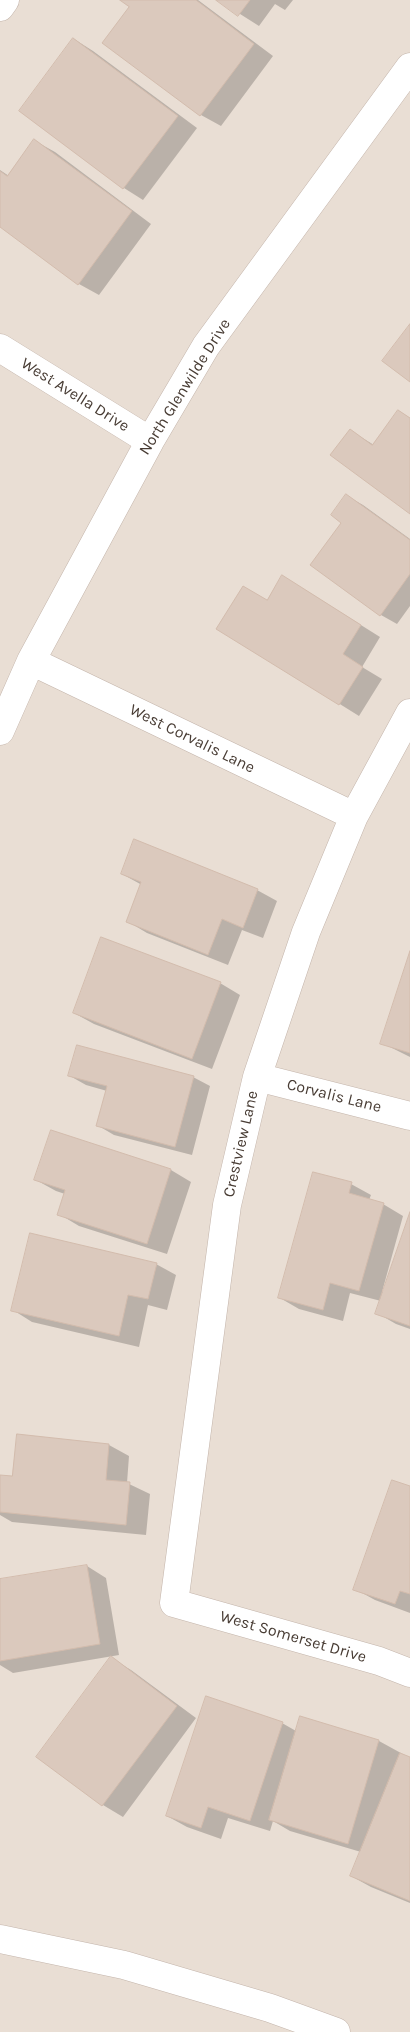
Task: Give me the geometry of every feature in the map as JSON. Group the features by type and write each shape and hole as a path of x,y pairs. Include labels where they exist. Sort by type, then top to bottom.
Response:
{"street":[{"path":"0,7 5,0"},
{"name":"North Glenwilde Drive","path":"0,731 30,661 150,441 206,346 410,67"},
{"name":"West Avella Drive","path":"0,348 150,441"},
{"name":"West Corvalis Lane","path":"30,661 354,816"},
{"name":"Crestview Lane","path":"174,1603 227,1205 257,1077 306,932 354,816 410,713"},
{"name":"Corvalis Lane","path":"257,1077 410,1116"},
{"name":"West Somerset Drive","path":"174,1603 379,1661 410,1673"},
{"path":"0,1939 124,1965 270,2008 336,2032"}],"shaded area":[{"path":"0,0 410,0 410,2032 0,2032"}],"building":[{"path":"120,0 196,0 254,44 200,116 102,43 129,7"},
{"path":"216,0 250,0 238,16"},
{"path":"73,38 178,116 123,189 19,111"},
{"path":"34,139 132,211 78,285 0,227 0,171 7,176"},
{"path":"410,324 410,382 382,361"},
{"path":"398,410 410,418 410,514 330,455 350,429 372,445"},
{"path":"346,494 410,540 410,574 380,616 310,565 341,523 331,515"},
{"path":"282,575 361,625 343,654 363,667 339,705 216,629 243,586 267,600"},
{"path":"134,839 258,889 243,928 222,919 208,955 126,922 141,882 121,874"},
{"path":"101,937 221,982 192,1059 73,1013"},
{"path":"410,951 410,1053 380,1044"},
{"path":"77,1045 194,1076 175,1147 96,1126 107,1086 68,1076"},
{"path":"51,1130 171,1169 147,1244 57,1215 65,1190 34,1180"},
{"path":"313,1172 352,1182 349,1193 384,1203 359,1291 330,1283 323,1310 278,1298"},
{"path":"410,1212 410,1326 375,1314"},
{"path":"30,1233 157,1263 148,1299 128,1295 119,1336 11,1311"},
{"path":"17,1434 109,1444 106,1480 130,1482 126,1525 0,1512 0,1475 12,1476"},
{"path":"392,1480 410,1486 410,1594 400,1591 395,1604 353,1590"},
{"path":"87,1565 100,1644 0,1661 0,1579"},
{"path":"111,1656 177,1706 102,1806 36,1757"},
{"path":"206,1696 283,1722 250,1821 208,1807 201,1828 166,1816"},
{"path":"300,1716 379,1740 348,1844 269,1820"},
{"path":"400,1753 410,1757 410,1901 350,1876"}]}
